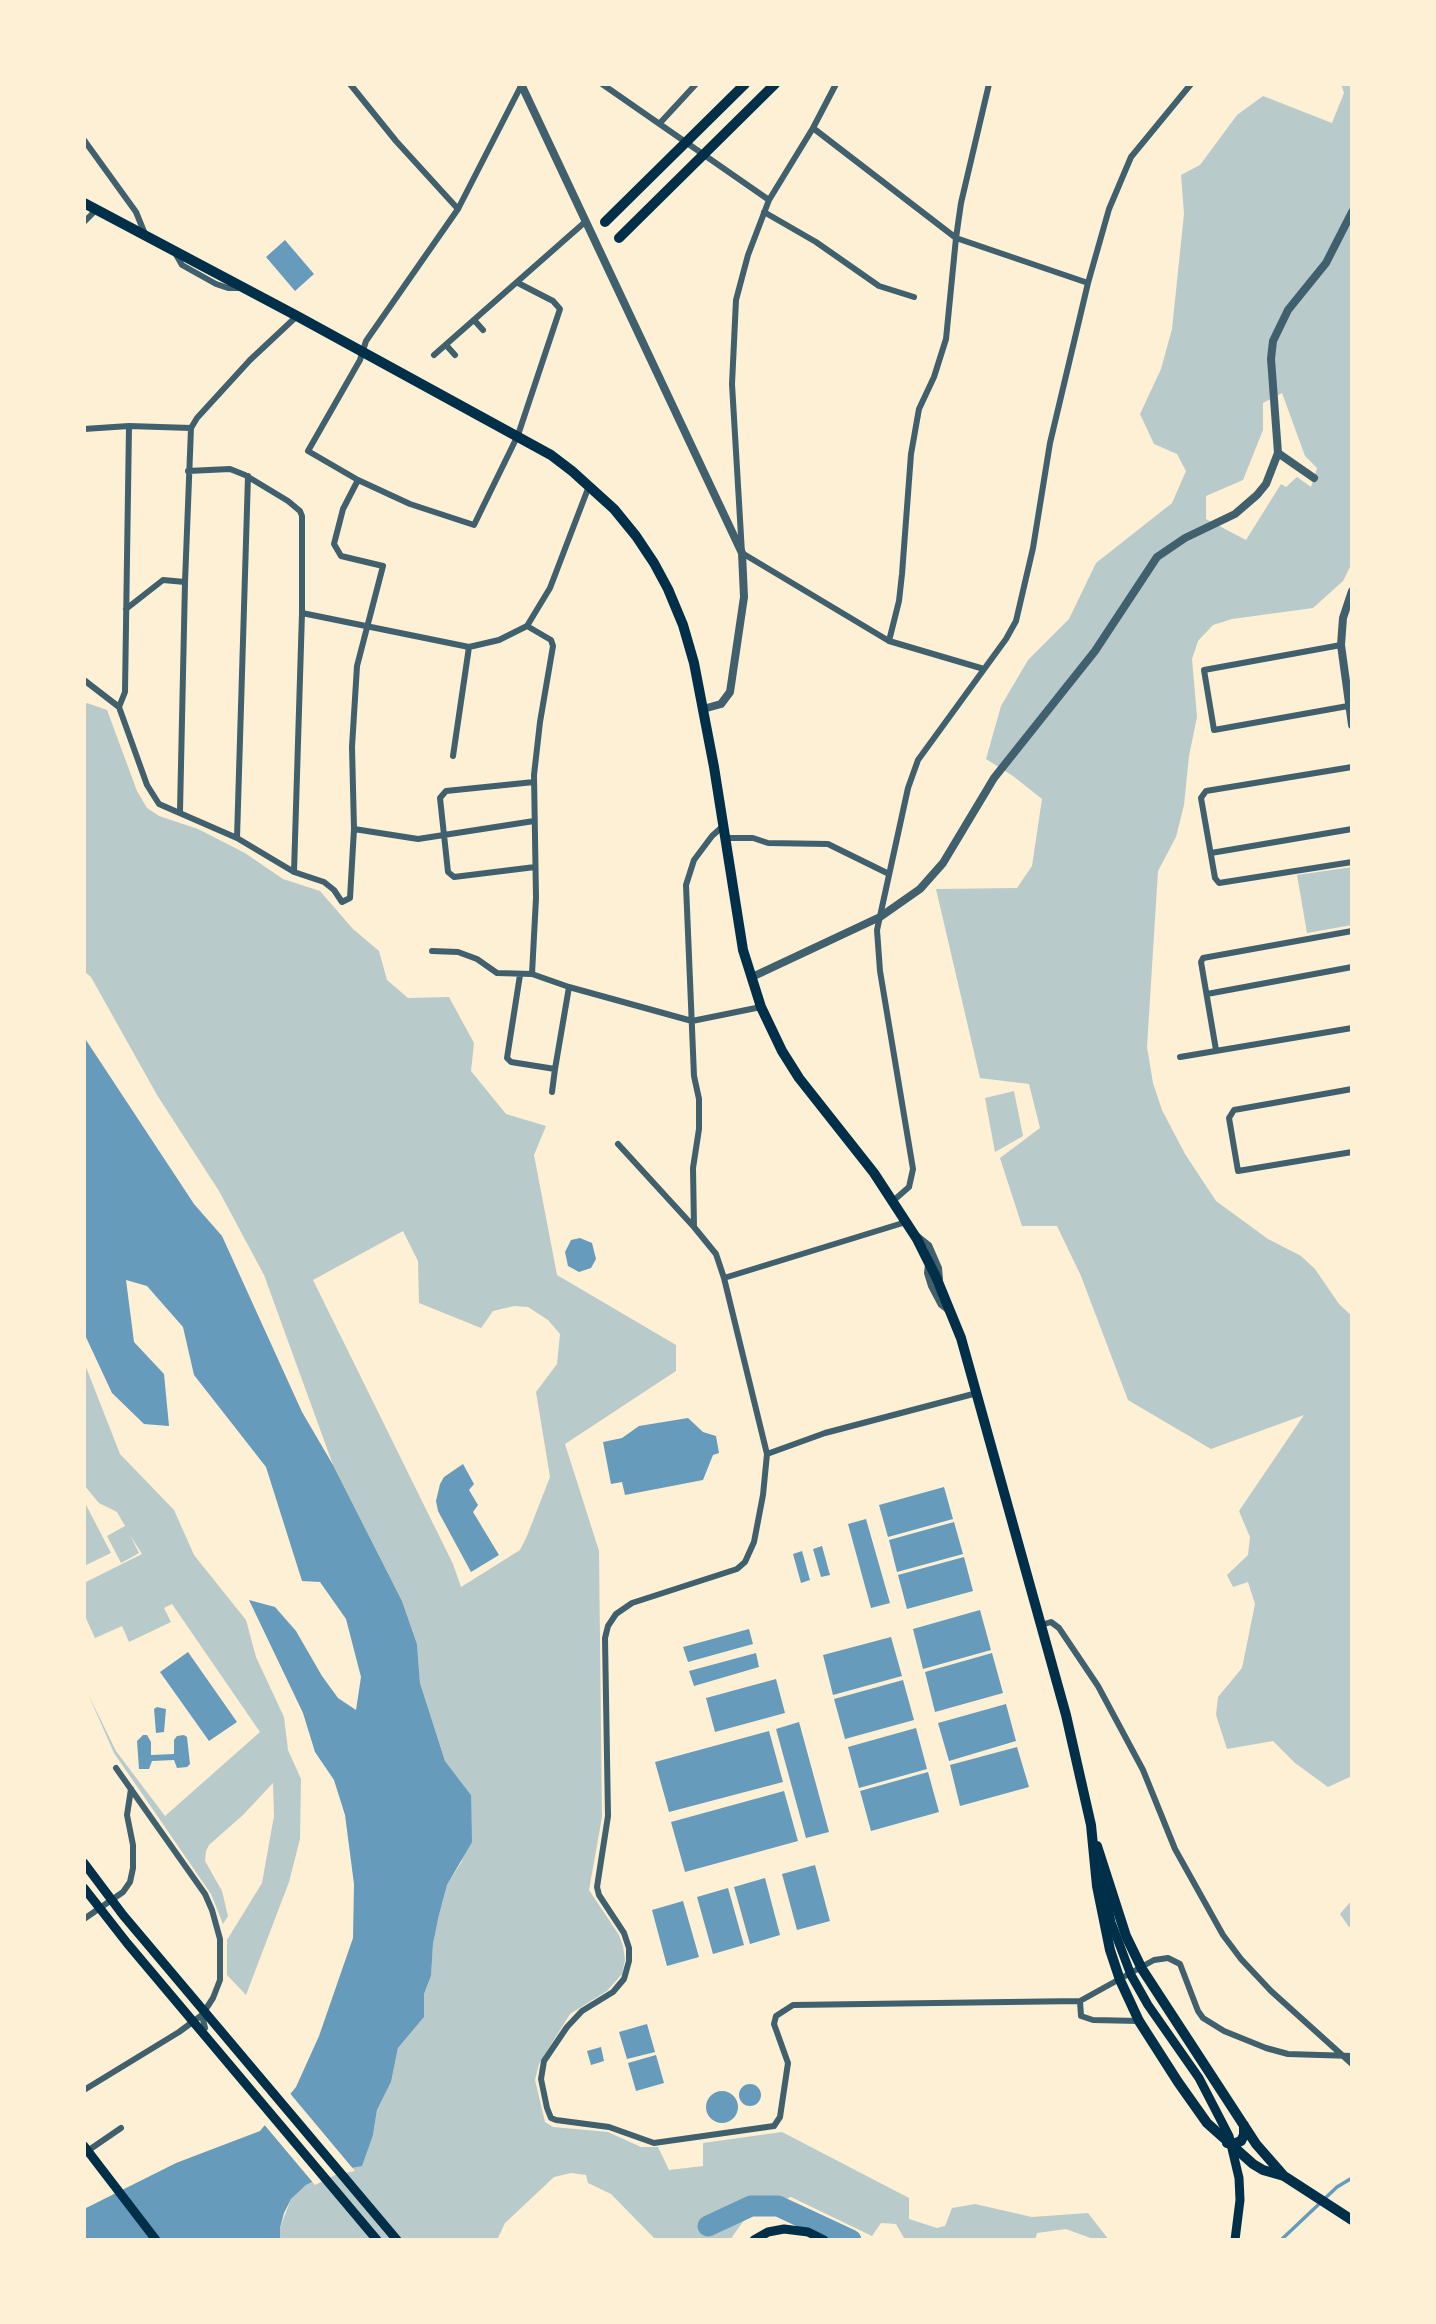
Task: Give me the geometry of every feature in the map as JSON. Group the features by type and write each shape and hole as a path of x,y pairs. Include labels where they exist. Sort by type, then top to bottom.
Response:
{"highway":[{"path":"605,222 745,84"},
{"path":"618,238 775,84"},
{"path":"84,203 518,435 590,486 636,536 668,589 683,625 694,663 743,950 761,1007 782,1051 799,1077 874,1173 913,1233 951,1313 977,1393 1066,1715 1091,1825 1126,1936 1142,1969 1263,2153 1284,2176 1352,2220"},
{"path":"1091,1825 1097,1886 1110,1950 1139,2021 1194,2105 1227,2143 1263,2170 1284,2176"},
{"path":"1227,2143 1241,2141 1244,2124"}],"main road":[{"path":"1091,1825 1111,1922 1130,1975 1148,2006 1199,2078 1229,2136 1239,2178 1240,2200 1235,2240"},
{"path":"84,1863 123,1915 397,2240"},
{"path":"84,1888 118,1933 377,2240"},
{"path":"84,2146 156,2240"},
{"path":"754,2240 768,2232 784,2229 808,2232 824,2240"}],"street":[{"path":"350,84 396,141 458,209"},
{"path":"602,84 769,200"},
{"path":"660,123 696,84"},
{"path":"703,709 722,704 730,692 744,597 732,384 736,300 748,255 769,200 836,84"},
{"path":"889,641 899,601 911,454 919,409 934,377 946,339 956,237 989,84"},
{"path":"893,1201 909,1187 913,1170 880,971 877,930 902,810 915,766 1011,630 1021,603 1050,443 1109,209 1132,157 1191,84"},
{"path":"518,282 553,301 560,309 518,435 474,525 410,504 358,480 308,451 360,360 362,351 458,209 520,85"},
{"path":"520,85 742,553 889,641 984,669"},
{"path":"813,128 956,237 1088,284"},
{"path":"84,140 136,212 145,234"},
{"path":"84,222 97,209"},
{"path":"764,212 816,242 879,286 914,297"},
{"path":"752,977 880,917 920,889 943,863 994,778 1095,651 1157,557 1185,538 1235,514 1266,484 1278,453 1271,359 1273,341 1288,310 1326,263 1352,212"},
{"path":"434,355 585,222"},
{"path":"180,811 191,428 250,360 297,316"},
{"path":"474,320 483,330"},
{"path":"446,345 455,355"},
{"path":"84,429 129,426 191,428"},
{"path":"119,707 125,692 129,426"},
{"path":"1278,453 1314,478"},
{"path":"188,471 230,469 248,476 288,500 303,516 294,872"},
{"path":"237,838 248,476"},
{"path":"84,680 119,707 146,785 159,804 237,838 294,872 324,882 342,902 346,902 350,898 352,881 352,747 357,666 383,566 341,556 334,544 343,509 358,480"},
{"path":"302,613 469,648 499,640 527,626 550,588 590,486"},
{"path":"127,609 163,580 185,582"},
{"path":"1352,591 1341,645 1348,678 1348,706 1352,725"},
{"path":"527,626 551,640 553,646 540,722 534,782 537,898 532,974"},
{"path":"1341,645 1204,670 1214,730 1348,706"},
{"path":"453,757 469,648"},
{"path":"1352,767 1203,793 1201,798 1215,878 1221,883 1352,862"},
{"path":"534,782 446,790 440,798 448,872 454,877 535,867"},
{"path":"354,829 418,839 534,821"},
{"path":"694,1227 693,1168 699,1129 686,885 695,860 722,827"},
{"path":"1211,853 1352,829"},
{"path":"724,838 753,838 768,843 828,844 889,874"},
{"path":"1216,1050 1201,962 1206,956 1352,931"},
{"path":"432,951 458,952 477,959 498,973 532,974 692,1021 761,1007"},
{"path":"1207,994 1352,967"},
{"path":"520,975 507,1058 511,1062 555,1069"},
{"path":"552,1091 569,987"},
{"path":"1180,1057 1352,1028"},
{"path":"1352,1089 1234,1110 1229,1118 1238,1171 1352,1152"},
{"path":"618,1144 716,1254 767,1454 758,1528 745,1562 727,1573 632,1603 616,1614 608,1626 605,1638 608,1816 597,1887 599,1895 624,1933 629,1948 629,1961 624,1979 601,2001 582,2011 567,2027 544,2062 541,2079 551,2118 609,2127 654,2143 774,2126 780,2117 788,2063 774,2024 776,2016 793,2005 1080,2001 1162,1958 1180,1964 1198,2011 1212,2024 1237,2037 1288,2054 1349,2056"},
{"path":"724,1278 906,1222"},
{"path":"913,1233 924,1238 929,1245 939,1268 939,1285"},
{"path":"928,1262 927,1273 931,1286 941,1305 951,1313"},
{"path":"767,1454 825,1433 977,1393"},
{"path":"1041,1625 1051,1622 1059,1628 1098,1686 1143,1770 1175,1849 1223,1935 1263,1983 1349,2056 1352,2064"},
{"path":"84,2090 202,2015 220,1980 218,1926 205,1894 117,1768"},
{"path":"84,1919 123,1892 130,1882 133,1844 127,1815 131,1789"},
{"path":"1080,2001 1081,2015 1100,2021 1139,2021"},
{"path":"202,2015 205,2028"},
{"path":"84,2153 121,2128"}],"shaded area":[{"path":"1341,84 1352,84 1352,563 1343,581 1313,608 1232,619 1213,625 1198,641 1192,659 1197,717 1189,756 1184,805 1176,837 1158,871 1147,1047 1153,1083 1162,1110 1185,1154 1216,1201 1268,1239 1301,1256 1315,1269 1339,1304 1352,1316 1352,1776 1328,1787 1295,1763 1273,1741 1227,1749 1216,1715 1218,1697 1242,1668 1255,1604 1248,1582 1233,1587 1227,1575 1248,1555 1250,1537 1239,1511 1304,1415 1211,1449 1128,1400 1081,1276 1057,1226 1022,1226 1000,1158 1040,1128 1029,1084 980,1078 936,889 1017,888 1032,866 1042,799 986,759 1001,706 1028,660 1069,619 1096,563 1172,503 1186,471 1177,454 1154,444 1140,414 1161,369 1172,329 1184,214 1181,175 1200,165 1237,115 1263,96 1332,123 1344,93","holes":["1282,393 1305,456 1317,468 1311,487 1297,477 1286,487 1281,484 1246,540 1206,519 1206,496 1243,480 1263,430 1263,403"]},
{"path":"87,703 107,710 137,791 147,808 159,816 198,829 245,853 283,879 320,891 353,929 379,951 387,980 408,998 449,997 474,1043 471,1071 506,1114 546,1126 534,1155 557,1275 676,1345 676,1371 565,1444 599,1551 602,1817 589,1890 619,1935 625,1960 622,1974 607,1991 570,2014 539,2064 535,2080 545,2122 553,2127 608,2132 641,2147 658,2147 669,2170 703,2166 703,2143 782,2132 909,2198 909,2219 937,2228 945,2226 952,2208 975,2204 1032,2217 1088,2213 1109,2240 1096,2240 1066,2229 1037,2233 1035,2240 905,2240 896,2224 881,2223 872,2236 791,2197 749,2213 730,2240 656,2240 611,2194 588,2183 586,2175 571,2173 554,2177 505,2223 497,2240 280,2240 280,2228 291,2199 306,2185 334,2171 373,2135 377,2110 391,2082 398,2048 424,2017 424,1994 431,1976 433,1944 439,1915 447,1885 462,1861 471,1795 445,1761 420,1683 417,1644 402,1601 333,1465 264,1275 219,1191 157,1095 91,977 84,971 84,705","holes":["403,1231 418,1261 419,1303 481,1328 493,1311 514,1306 528,1307 548,1320 560,1334 557,1364 536,1392 550,1477 527,1536 520,1550 461,1587 453,1564 313,1280"]},
{"path":"1352,867 1352,925 1307,933 1297,875"},
{"path":"1014,1091 1023,1136 995,1152 985,1098"},
{"path":"84,1362 120,1454 174,1510 194,1555 246,1620 256,1657 284,1717 288,1750 301,1779 300,1839 289,1882 246,1995 227,1975 227,1940 262,1883 274,1816 273,1783 206,1851 205,1861 222,1891 228,1916 223,1924 211,1894 114,1753 88,1694 116,1751 165,1816 260,1732 172,1604 164,1608 171,1622 129,1642 122,1626 95,1638 84,1614 84,1583 142,1554 130,1535 139,1553 121,1563 107,1536 125,1526 117,1512 99,1503 84,1485"},
{"path":"84,1501 111,1553 84,1566"},
{"path":"1352,1900 1352,1926 1349,1927 1340,1914"}],"water":[{"path":"285,240 314,274 295,291 266,257"},
{"path":"84,1037 194,1204 222,1236 302,1412 333,1465 402,1601 417,1644 420,1683 445,1761 471,1795 472,1842 447,1885 433,1944 431,1976 424,1994 424,2017 398,2048 391,2082 377,2110 373,2135 362,2166 334,2171 306,2185 291,2199 284,2213 280,2240 84,2240 84,2209 176,2163 260,2131 296,2087 319,2036 353,1938 354,1884 345,1815 334,1780 315,1752 303,1713 249,1600 275,1607 296,1631 338,1698 356,1710 361,1677 346,1619 320,1582 302,1581 266,1467 194,1375 183,1327 147,1286 126,1280 134,1342 164,1374 169,1426 144,1424 112,1393 84,1333"},
{"path":"580,1238 592,1243 596,1259 591,1268 579,1272 568,1266 565,1252 571,1240"},
{"path":"688,1418 703,1432 716,1436 719,1453 713,1455 703,1480 625,1495 622,1482 611,1484 603,1442 622,1438 639,1426"},
{"path":"463,1464 474,1484 469,1490 478,1505 473,1512 499,1555 471,1572 438,1511 436,1501 444,1477"},
{"path":"944,1487 953,1519 888,1537 879,1505"},
{"path":"866,1519 890,1603 871,1608 848,1524"},
{"path":"954,1522 963,1554 897,1572 889,1540"},
{"path":"822,1546 830,1575 821,1577 813,1549"},
{"path":"802,1551 810,1580 801,1583 793,1554"},
{"path":"964,1557 973,1591 907,1609 898,1575"},
{"path":"980,1610 991,1650 923,1669 913,1629"},
{"path":"749,1629 753,1644 688,1662 683,1647"},
{"path":"891,1637 902,1676 833,1695 823,1655"},
{"path":"188,1652 237,1722 209,1741 160,1672"},
{"path":"756,1653 759,1667 694,1686 689,1671"},
{"path":"992,1653 1003,1693 935,1712 925,1672"},
{"path":"776,1679 785,1713 715,1732 706,1698"},
{"path":"903,1680 914,1720 845,1739 834,1699"},
{"path":"1006,1704 1016,1741 949,1761 938,1723"},
{"path":"154,1709 166,1709 164,1732 156,1733"},
{"path":"799,1722 829,1832 806,1838 776,1729"},
{"path":"916,1728 927,1769 859,1788 848,1747"},
{"path":"769,1731 783,1782 669,1812 655,1762"},
{"path":"147,1735 151,1742 151,1755 174,1754 174,1740 177,1736 184,1735 187,1737 190,1764 177,1768 174,1760 152,1761 149,1769 139,1769 137,1741"},
{"path":"1017,1747 1029,1787 960,1806 950,1765"},
{"path":"928,1772 939,1812 871,1831 860,1791"},
{"path":"784,1791 798,1841 685,1872 671,1822"},
{"path":"815,1865 830,1921 797,1930 782,1874"},
{"path":"765,1878 780,1935 750,1944 734,1887"},
{"path":"728,1888 744,1945 713,1954 697,1897"},
{"path":"683,1901 699,1957 667,1966 652,1910"},
{"path":"647,2024 655,2052 627,2059 619,2032"},
{"path":"601,2047 604,2061 591,2065 587,2051"},
{"path":"656,2055 664,2083 636,2091 628,2063"},
{"path":"750,2084 760,2091 761,2095 754,2105 750,2106 740,2099 739,2095 746,2085"},
{"path":"722,2091 734,2095 738,2107 734,2119 722,2123 710,2119 706,2107 710,2095"}],"pier":[{"path":"288,2091 355,2171 335,2175 315,2185 262,2122"}],"waterway":[{"path":"1281,2240 1337,2187 1352,2178"},
{"path":"708,2226 751,2206 778,2206 851,2240"}]}
